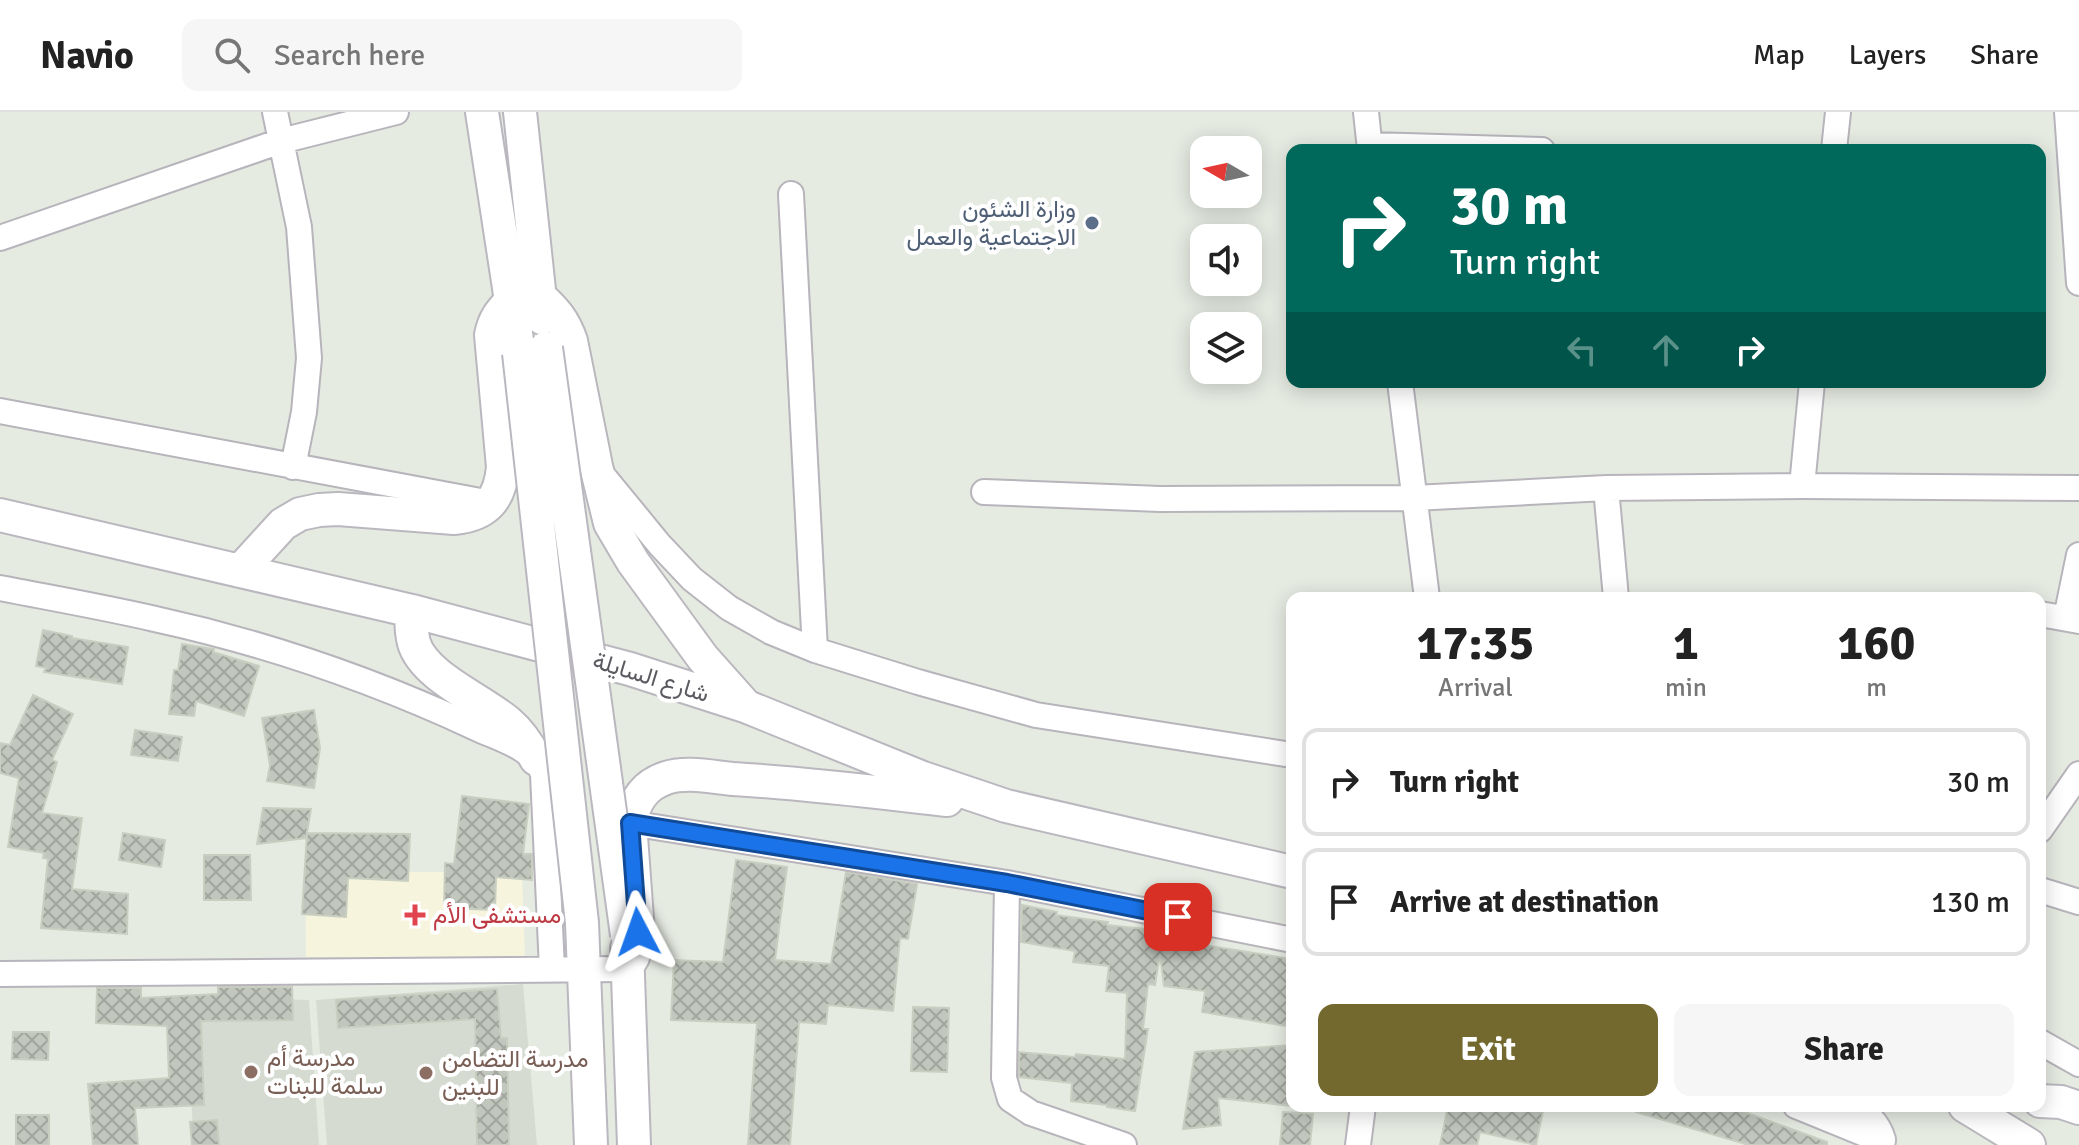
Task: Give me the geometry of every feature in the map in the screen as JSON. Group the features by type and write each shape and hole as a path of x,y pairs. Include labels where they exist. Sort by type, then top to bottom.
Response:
{"main road":[{"path":"482,112 525,299 627,935 634,1145"},
{"path":"520,112 525,299"},
{"path":"240,571 283,524 300,514 338,509 454,518 468,517 491,503 502,482 503,467 491,335 493,323 499,313 525,299 556,310 566,325 610,523 625,550 703,658 745,706"},
{"path":"533,351 582,923 591,1145"},
{"name":"شارع السايلة","path":"0,515 412,611 630,669 745,706 923,778 1006,806 1286,871"},
{"path":"412,611 414,645 423,660 509,723 536,759"},
{"path":"626,969 633,957 638,932 630,823 633,808 641,794 667,777 682,775 772,781 1006,806"},
{"path":"2046,1101 2079,1108"},
{"path":"1856,1112 1867,1119 1882,1143"},
{"path":"1974,1112 2029,1145"}],"street":[{"path":"275,112 299,227 309,358 304,412 293,467"},
{"path":"0,238 281,141 396,112"},
{"path":"1366,112 1370,144"},
{"path":"1835,144 1838,112"},
{"path":"2067,112 2079,283"},
{"path":"791,194 815,650"},
{"path":"1401,388 1426,592"},
{"path":"1802,486 1811,388"},
{"path":"0,411 491,503"},
{"path":"596,466 659,544 692,579 729,608 771,632 815,650 1036,715 1286,754"},
{"path":"1606,488 1615,592"},
{"path":"984,492 1160,499 1414,498 1606,488 2079,488"},
{"path":"2046,615 2072,620 2079,555"},
{"path":"0,588 155,619 251,643 345,674 437,710 536,759 543,774 552,969"},
{"path":"2046,821 2079,774"},
{"path":"630,823 1007,883 1286,939"},
{"path":"1007,883 1004,1078 1010,1099 1031,1113 1124,1145"},
{"path":"2046,892 2079,902"},
{"path":"0,974 626,969"},
{"path":"2046,1045 2079,1064"},
{"path":"1358,1145 1362,1112"},
{"path":"1810,1112 1882,1143"}],"shaded area":[{"name":"مستشفى الأم","path":"305,872 522,872 525,958 306,957"},
{"name":"مدرسة التضامن للبنين","path":"523,984 537,1145 327,1145 316,1000"},
{"name":"مدرسة أم سلمة للبنات","path":"185,996 309,1000 319,1145 194,1145"}],"building":[{"path":"43,630 128,647 122,684 44,672 46,668 36,666"},
{"path":"182,644 214,649 213,652 259,666 244,716 196,701 194,716 169,714 174,670 178,670"},
{"path":"33,695 73,714 52,760 57,762 42,813 82,818 72,889 128,894 127,934 41,928 48,859 43,858 44,853 8,847 19,778 0,773 0,743 10,745"},
{"path":"314,710 320,748 314,788 267,781 270,766 262,718"},
{"path":"135,730 182,737 178,761 131,755"},
{"path":"462,796 529,804 523,854 532,854 532,880 496,877 495,910 444,908 445,863 454,864"},
{"path":"263,808 311,809 306,838 257,844"},
{"path":"123,833 165,840 161,867 119,860"},
{"path":"307,833 410,834 408,881 348,878 346,917 302,914"},
{"path":"204,855 250,855 251,900 204,900"},
{"path":"736,860 787,867 775,960 831,964 846,872 917,884 908,939 900,938 893,1011 828,1005 826,1024 799,1022 790,1145 748,1145 757,1023 671,1020 674,960 723,962"},
{"path":"1022,905 1057,912 1056,915 1108,922 1107,925 1205,938 1204,945 1286,958 1286,1026 1202,1012 1205,991 1164,986 1160,954 1155,985 1148,984 1143,1029 1148,1029 1135,1111 1071,1101 1072,1083 1019,1077 1019,1052 1125,1059 1127,993 1106,991 1109,966 1073,962 1075,951 1021,942"},
{"path":"218,987 292,987 293,1020 201,1021 204,1105 135,1108 138,1145 93,1145 88,1084 169,1078 167,1026 96,1023 97,988 141,988 141,998 218,994"},
{"path":"497,989 501,1038 507,1038 509,1145 477,1145 475,1019 338,1028 336,1000"},
{"path":"913,1007 949,1008 947,1072 911,1071"},
{"path":"13,1032 49,1032 48,1060 12,1059"},
{"path":"1286,1045 1286,1105 1218,1098 1221,1125 1183,1129 1195,1052"},
{"path":"1283,1112 1313,1114 1310,1145 1280,1145"},
{"path":"1447,1112 1543,1112 1536,1145 1480,1132 1477,1145 1440,1145"},
{"path":"1636,1112 1744,1112 1827,1142 1827,1145 1749,1145"},
{"path":"16,1115 49,1115 49,1145 16,1145"},
{"path":"217,1120 219,1145 192,1145 190,1122"}],"place":[{"name":"وزارة الشئون الاجتماعية والعمل","path":"1092,223"},
{"name":"مستشفى الأم","path":"415,915"},
{"name":"مدرسة أم سلمة للبنات","path":"251,1072"},
{"name":"مدرسة التضامن للبنين","path":"426,1073"}],"route":[{"path":"638,932 630,823 1007,883 1178,917"}]}
